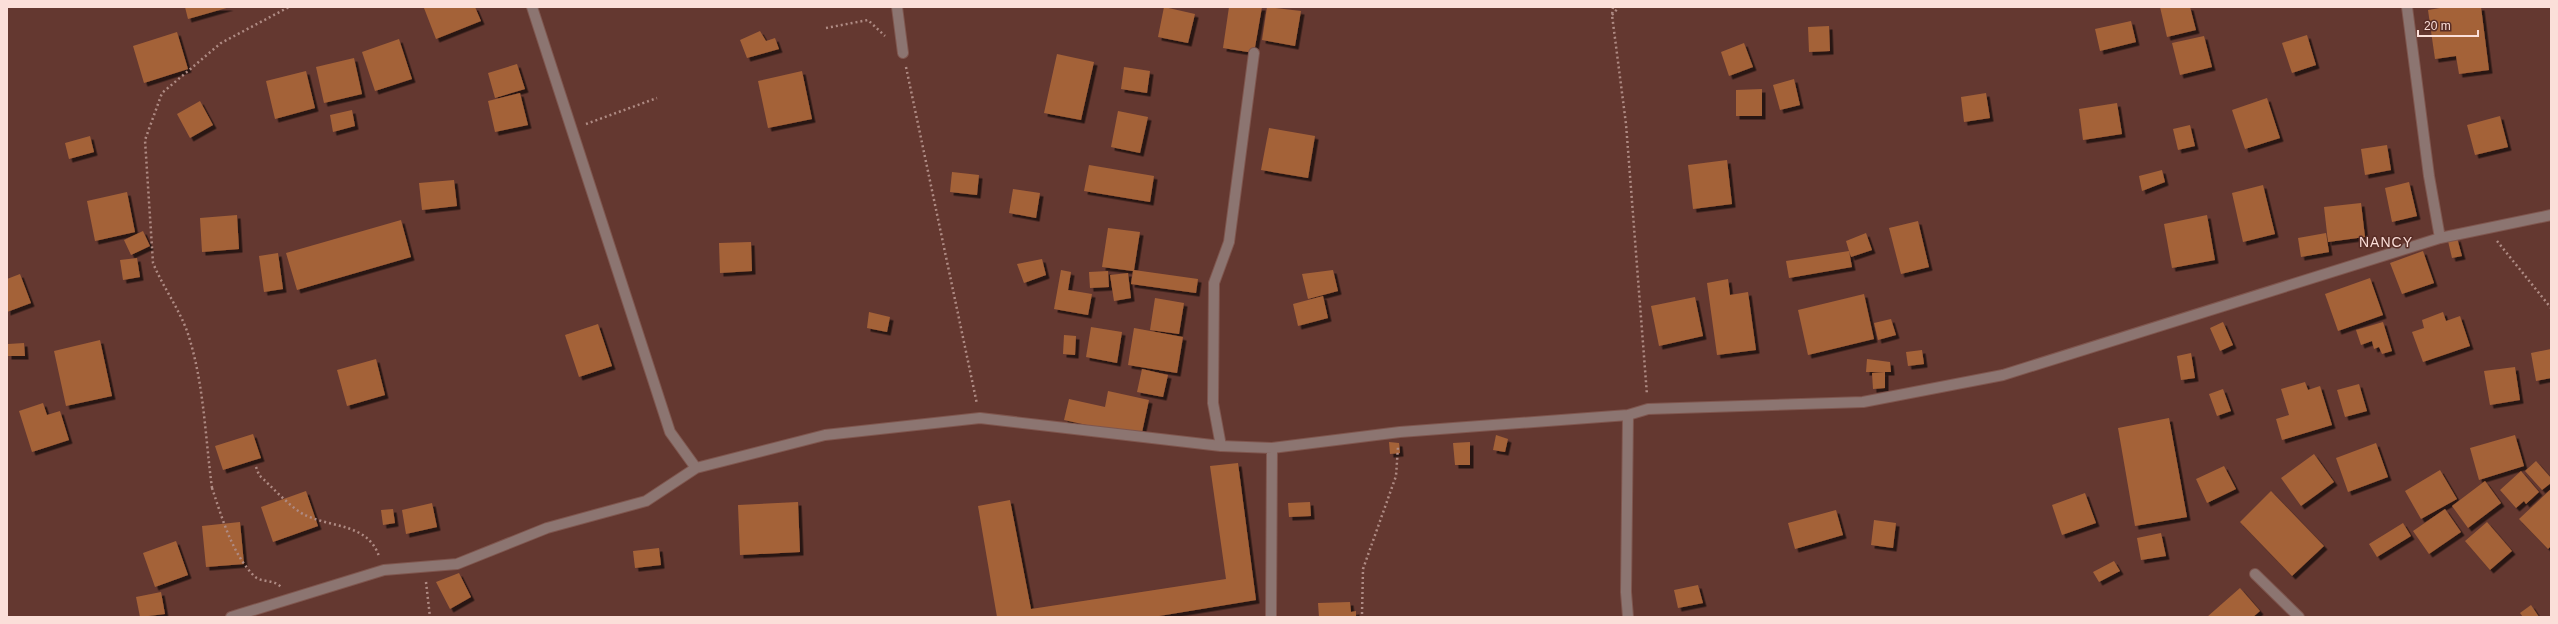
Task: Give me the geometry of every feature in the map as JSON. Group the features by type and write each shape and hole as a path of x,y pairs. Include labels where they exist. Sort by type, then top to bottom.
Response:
{"street":[{"path":"532,7 670,432 696,468"},
{"path":"896,7 903,53"},
{"path":"2406,7 2429,176 2440,238"},
{"path":"1221,446 1214,403 1214,283 1229,242 1254,53"},
{"path":"231,617 384,570 457,564 547,528 646,501 696,468 825,435 980,418 1221,446 1272,448 1400,432 1628,415 1648,409 1863,402 2003,375 2440,238 2551,215"},
{"path":"1628,415 1626,592 1628,617"},
{"path":"1271,617 1272,448"},
{"path":"2255,574 2299,617"}],"path":[{"path":"289,7 221,43 162,93 145,140 153,263 160,279 175,303 187,332 197,370 212,488 242,562 255,577 278,584 290,599"},
{"path":"1613,7 1612,15 1626,124 1648,409"},
{"path":"1612,15 1619,7"},
{"path":"826,28 868,20 903,53 980,418"},
{"path":"572,130 657,98"},
{"path":"2487,228 2551,308"},
{"path":"1362,614 1363,569 1396,476 1400,432"},
{"path":"256,467 259,475 304,515 356,530 375,544 384,570"},
{"path":"424,566 430,617"}],"building":[{"path":"185,7 230,7 188,19"},
{"path":"475,7 481,21 436,39 424,8"},
{"path":"1164,7 1195,14 1188,43 1158,37"},
{"path":"1229,7 1262,7 1254,53 1223,48"},
{"path":"1267,7 1301,11 1295,46 1262,40"},
{"path":"2160,7 2190,7 2196,30 2167,37"},
{"path":"2446,7 2481,7 2489,70 2459,74 2456,56 2435,59 2428,10"},
{"path":"2131,21 2136,42 2100,51 2095,29"},
{"path":"1829,26 1830,51 1809,52 1808,27"},
{"path":"760,31 766,41 775,38 779,49 747,58 740,40"},
{"path":"177,32 188,69 144,83 133,46"},
{"path":"2307,35 2316,65 2292,73 2282,43"},
{"path":"2204,36 2212,67 2180,75 2172,43"},
{"path":"399,39 412,79 375,91 362,52"},
{"path":"1744,43 1753,67 1729,76 1721,52"},
{"path":"1057,54 1094,62 1081,120 1044,113"},
{"path":"354,58 362,94 324,103 316,67"},
{"path":"517,64 525,89 495,98 488,73"},
{"path":"1124,67 1150,71 1147,93 1121,89"},
{"path":"306,71 315,108 275,119 266,81"},
{"path":"802,71 812,119 768,128 758,81"},
{"path":"1794,79 1800,105 1780,110 1773,85"},
{"path":"1762,89 1762,116 1736,116 1736,90"},
{"path":"520,93 528,125 495,132 488,101"},
{"path":"1986,93 1990,118 1964,122 1961,97"},
{"path":"2267,98 2280,138 2245,149 2232,110"},
{"path":"200,101 213,125 190,138 177,114"},
{"path":"2117,103 2122,134 2083,140 2079,109"},
{"path":"352,110 355,126 333,132 330,115"},
{"path":"1118,111 1148,117 1140,153 1111,147"},
{"path":"2500,116 2508,147 2475,155 2467,125"},
{"path":"2190,125 2195,146 2178,150 2173,129"},
{"path":"1269,128 1315,136 1308,178 1261,170"},
{"path":"90,136 94,152 69,159 65,143"},
{"path":"2387,145 2391,170 2365,175 2361,149"},
{"path":"1727,160 1732,204 1693,209 1688,165"},
{"path":"1089,165 1154,176 1150,202 1084,191"},
{"path":"2162,170 2165,182 2142,191 2139,176"},
{"path":"952,172 979,175 977,195 950,192"},
{"path":"454,180 457,206 422,210 419,183"},
{"path":"2409,182 2417,216 2392,222 2385,188"},
{"path":"2263,185 2275,234 2243,242 2232,193"},
{"path":"1013,189 1040,193 1036,218 1009,213"},
{"path":"127,192 135,232 95,241 87,201"},
{"path":"2361,203 2365,237 2328,242 2324,207"},
{"path":"237,215 239,249 202,252 200,218"},
{"path":"2207,215 2215,260 2172,268 2164,224"},
{"path":"401,220 411,257 297,290 286,253"},
{"path":"1918,221 1929,267 1901,274 1889,228"},
{"path":"1108,228 1140,232 1134,270 1198,279 1196,293 1131,284 1133,271 1102,267"},
{"path":"143,231 150,246 131,255 124,240"},
{"path":"1866,233 1872,250 1851,257 1846,241"},
{"path":"2326,233 2329,252 2301,257 2298,238"},
{"path":"2457,238 2462,256 2452,258 2448,241"},
{"path":"751,242 752,271 720,273 719,243"},
{"path":"1849,251 1852,267 1789,278 1786,261"},
{"path":"2423,251 2434,283 2402,294 2390,263"},
{"path":"278,253 283,289 264,292 259,256"},
{"path":"137,258 140,277 123,280 120,260"},
{"path":"1042,259 1046,275 1024,283 1017,264"},
{"path":"1061,270 1071,272 1068,290 1092,294 1088,315 1054,309"},
{"path":"1333,270 1338,291 1308,299 1302,274"},
{"path":"1108,271 1109,287 1090,288 1089,272"},
{"path":"1128,273 1131,298 1114,301 1110,275"},
{"path":"20,274 31,303 7,312 7,279"},
{"path":"2370,278 2383,315 2338,331 2325,294"},
{"path":"1728,279 1730,295 1748,292 1756,350 1717,355 1707,283"},
{"path":"1864,294 1874,339 1808,355 1798,310"},
{"path":"1323,296 1328,318 1298,326 1293,304"},
{"path":"1695,297 1703,336 1659,346 1651,306"},
{"path":"1155,298 1184,303 1179,334 1150,330"},
{"path":"869,312 890,317 887,332 867,328"},
{"path":"2443,312 2446,321 2460,316 2470,346 2423,362 2412,332 2424,328 2422,320"},
{"path":"1891,319 1896,335 1878,340 1874,323"},
{"path":"2223,322 2233,345 2220,351 2210,328"},
{"path":"2383,322 2392,351 2382,354 2379,347 2374,349 2372,341 2361,345 2356,330"},
{"path":"598,324 612,366 579,377 565,335"},
{"path":"1091,327 1122,332 1117,363 1086,357"},
{"path":"1134,328 1183,337 1177,373 1128,365"},
{"path":"1064,335 1076,336 1075,355 1063,354"},
{"path":"100,340 112,396 66,406 54,351"},
{"path":"24,343 25,356 8,356 8,344"},
{"path":"2551,349 2551,378 2536,381 2531,353"},
{"path":"1922,350 1924,364 1908,366 1906,352"},
{"path":"2191,353 2195,378 2181,380 2177,356"},
{"path":"376,359 385,395 347,406 337,370"},
{"path":"1867,359 1890,362 1891,372 1866,372"},
{"path":"2515,367 2520,400 2490,405 2484,371"},
{"path":"1142,369 1168,375 1163,397 1137,392"},
{"path":"1885,372 1885,388 1873,389 1872,373"},
{"path":"2305,382 2308,390 2320,386 2332,425 2282,440 2276,419 2289,415 2281,389"},
{"path":"2359,384 2367,411 2345,417 2337,390"},
{"path":"2223,389 2231,411 2217,416 2209,394"},
{"path":"1108,391 1149,400 1141,437 1064,420 1069,399 1105,407"},
{"path":"43,403 47,415 60,411 69,440 32,452 19,411"},
{"path":"2169,418 2187,517 2135,526 2118,428"},
{"path":"253,434 261,458 223,470 215,446"},
{"path":"1496,435 1508,439 1505,452 1493,450"},
{"path":"2515,435 2524,466 2479,480 2470,448"},
{"path":"1389,442 1399,443 1400,453 1390,454"},
{"path":"1470,442 1470,465 1455,465 1453,443"},
{"path":"2376,443 2388,477 2348,492 2336,458"},
{"path":"2314,454 2334,482 2301,506 2281,478"},
{"path":"2536,461 2551,478 2551,483 2542,490 2525,471"},
{"path":"1238,463 1256,600 1153,617 997,617 978,506 1010,500 1031,609 1226,579 1210,466"},
{"path":"2224,466 2236,489 2207,503 2196,479"},
{"path":"2440,470 2457,499 2421,519 2405,491"},
{"path":"2521,471 2539,492 2526,504 2524,501 2516,508 2500,490"},
{"path":"2485,481 2501,503 2468,528 2452,506"},
{"path":"2551,489 2551,546 2548,549 2519,519"},
{"path":"306,491 318,526 273,542 261,507"},
{"path":"2271,491 2324,546 2292,576 2240,522"},
{"path":"2085,493 2096,523 2062,535 2052,505"},
{"path":"798,502 800,552 740,555 738,505"},
{"path":"1310,502 1311,516 1289,517 1288,503"},
{"path":"432,503 437,527 406,534 402,510"},
{"path":"393,509 395,523 383,525 381,510"},
{"path":"2445,509 2461,532 2429,554 2413,531"},
{"path":"1836,510 1843,535 1795,549 1788,523"},
{"path":"1874,520 1896,523 1893,548 1871,545"},
{"path":"240,522 244,564 206,567 202,526"},
{"path":"2487,522 2512,551 2490,570 2465,541"},
{"path":"2403,523 2411,536 2377,557 2369,544"},
{"path":"2161,533 2166,556 2141,560 2137,538"},
{"path":"176,541 188,575 155,587 143,553"},
{"path":"659,548 661,565 635,568 633,551"},
{"path":"2114,561 2120,571 2099,582 2093,572"},
{"path":"459,573 471,597 450,609 436,582"},
{"path":"1698,585 1703,603 1678,608 1674,590"},
{"path":"2240,588 2260,611 2253,617 2207,617"},
{"path":"161,592 165,614 140,617 136,597"},
{"path":"1350,602 1351,612 1356,611 1356,617 1319,617 1318,603"},
{"path":"2531,605 2539,617 2523,617 2520,613"}],"district":[{"name":"NANCY","path":"2386,242"}]}
